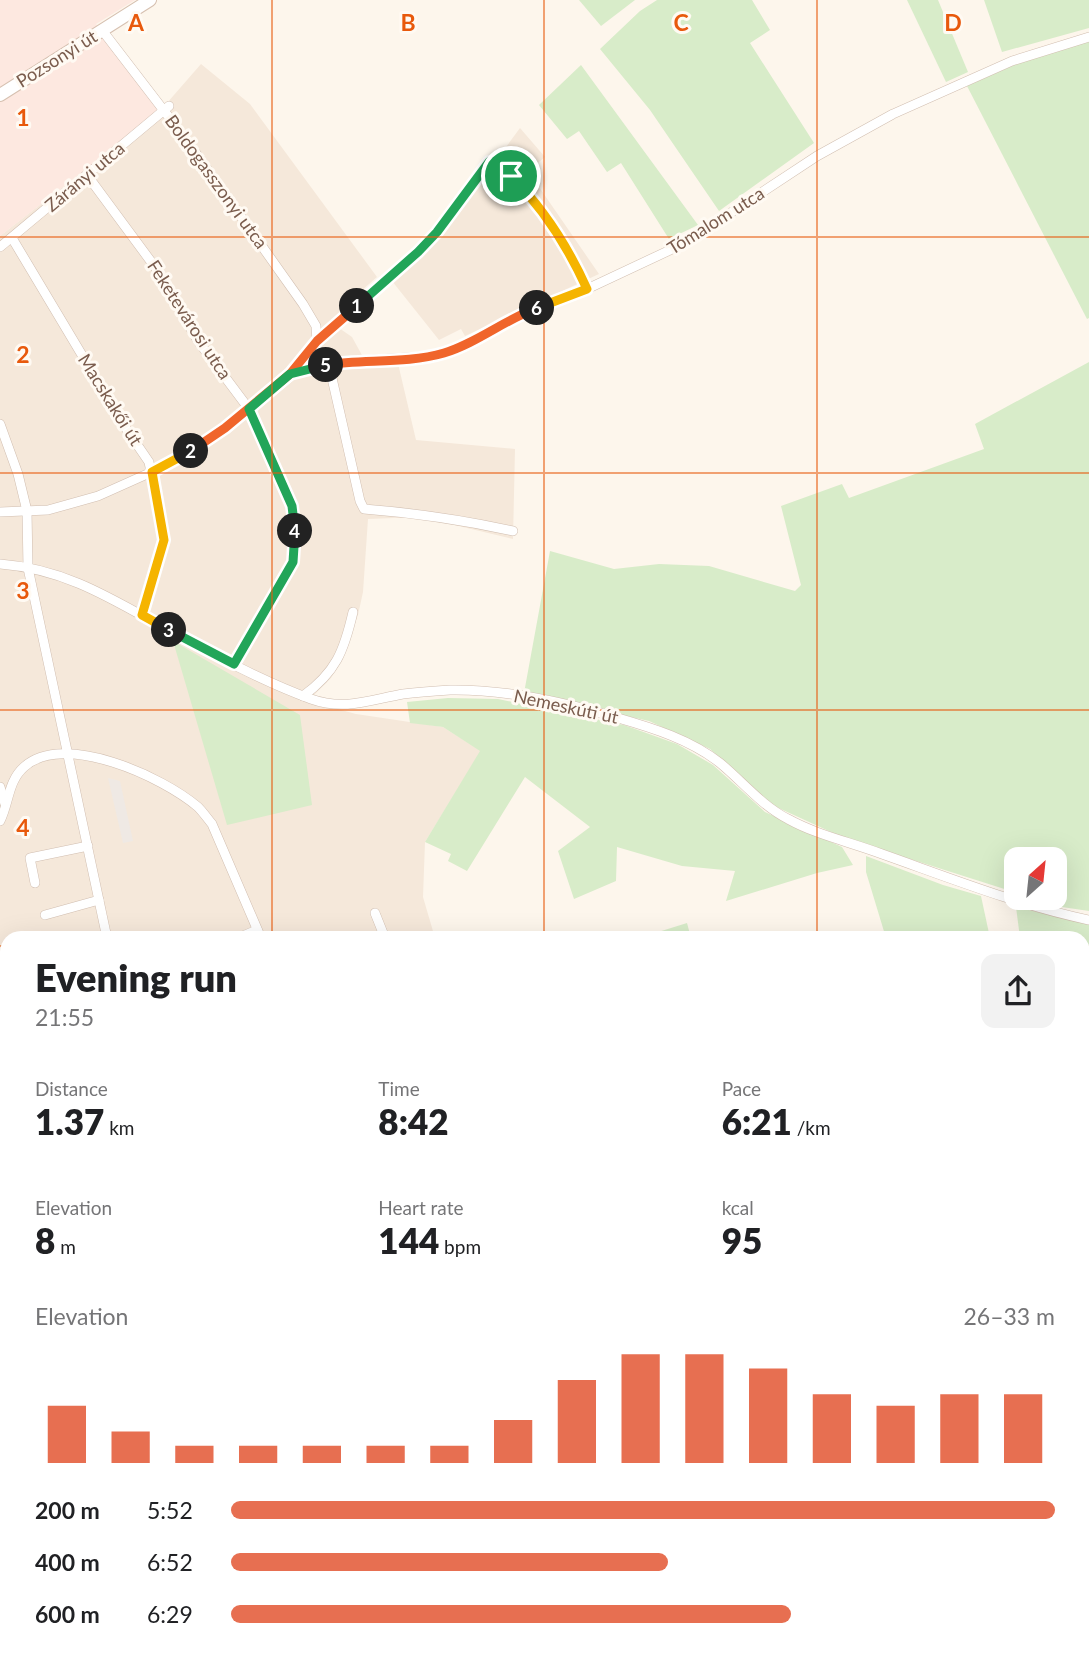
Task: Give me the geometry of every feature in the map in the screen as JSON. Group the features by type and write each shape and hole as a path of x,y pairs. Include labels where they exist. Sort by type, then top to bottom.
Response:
{"main road":[{"name":"Pozsonyi út","path":"0,95 150,0"}],"street":[{"name":"Boldogasszonyi utca","path":"102,30 166,109 312,318 317,341"},
{"name":"Tómalom utca","path":"290,374 329,365 419,358 445,352 529,311 587,289 685,243 817,156 893,114 1012,61 1089,37"},
{"name":"Zárányi utca","path":"0,247 166,109"},
{"name":"Tómalom utca","path":"0,512 48,510 98,496 174,462 204,443 290,374 317,341 418,252 443,226 489,162 511,176 533,200 568,249 587,289"},
{"name":"Feketevárosi utca","path":"87,175 155,267 198,341 249,409 292,506 295,546 293,562 234,664"},
{"name":"Macskakői út","path":"12,238 144,453 152,472 164,540 142,615"},
{"path":"329,365 359,501 364,509 455,518 513,531"},
{"path":"0,424 18,474 27,510 28,568 106,931"},
{"name":"Nemeskúti út","path":"0,564 63,576 90,586 234,664 303,696 327,704 348,706 434,691 479,691 522,696 618,718 699,749 787,819 851,845 975,887 1089,920"},
{"path":"303,696 325,679 335,665 354,612"},
{"path":"0,821 17,775 36,758 51,753 69,753 111,761 137,772 169,788 200,809 212,824 258,931"},
{"path":"0,787 5,804"},
{"path":"36,883 30,858 88,846"},
{"path":"45,915 99,900"},
{"path":"375,914 382,931"}],"shaded area":[{"path":"0,0 135,0 96,24 160,111 0,236"},
{"path":"201,64 250,104 377,277 361,291 370,301 339,328 352,337 363,357 396,355 416,440 515,449 513,539 421,517 368,519 363,592 358,615 342,660 331,678 308,701 356,714 443,727 481,751 425,842 423,897 433,931 0,931 0,236 160,111"},
{"path":"520,128 545,157 528,171 599,274 465,336 461,329 439,340 392,281 426,252 443,233"},
{"path":"108,778 120,781 133,841 123,843"}],"green space":[{"path":"579,0 635,0 601,26"},
{"path":"657,0 752,0 770,30 750,43 814,143 719,211 650,110 600,49 640,11"},
{"path":"907,0 938,0 968,72 946,82"},
{"path":"984,0 1089,0 1089,28 1002,52"},
{"path":"1089,40 1087,319 967,86 1014,65"},
{"path":"581,65 698,225 669,239 621,163 607,172 579,131 567,139 539,105"},
{"path":"1089,362 1089,911 1068,908 1068,847 1004,847 1004,889 844,838 772,805 710,749 649,721 524,693 550,551 614,569 659,564 709,566 795,591 801,585 781,506 842,484 849,498 984,449 975,424"},
{"path":"173,641 300,715 312,805 227,825"},
{"path":"448,698 498,699 624,725 677,744 713,765 765,812 842,847 853,865 817,873 726,901 735,871 682,866 617,847 616,881 574,899 558,851 590,827 525,777 467,871 448,861 451,854 425,842 480,751 443,727 410,723 407,702"},
{"path":"866,856 981,896 988,931 884,931 866,872"},
{"path":"1016,910 1029,910 1089,924 1089,931 1019,931"},
{"path":"687,923 689,931 661,931"}],"route":[{"path":"511,176 489,162 443,226 418,252 317,341 290,374 204,443 152,472 164,540 142,615 234,664 293,562 294,512 249,409 290,374 304,369 354,361 432,356 466,344 529,311 587,289 555,229 511,176"}]}
